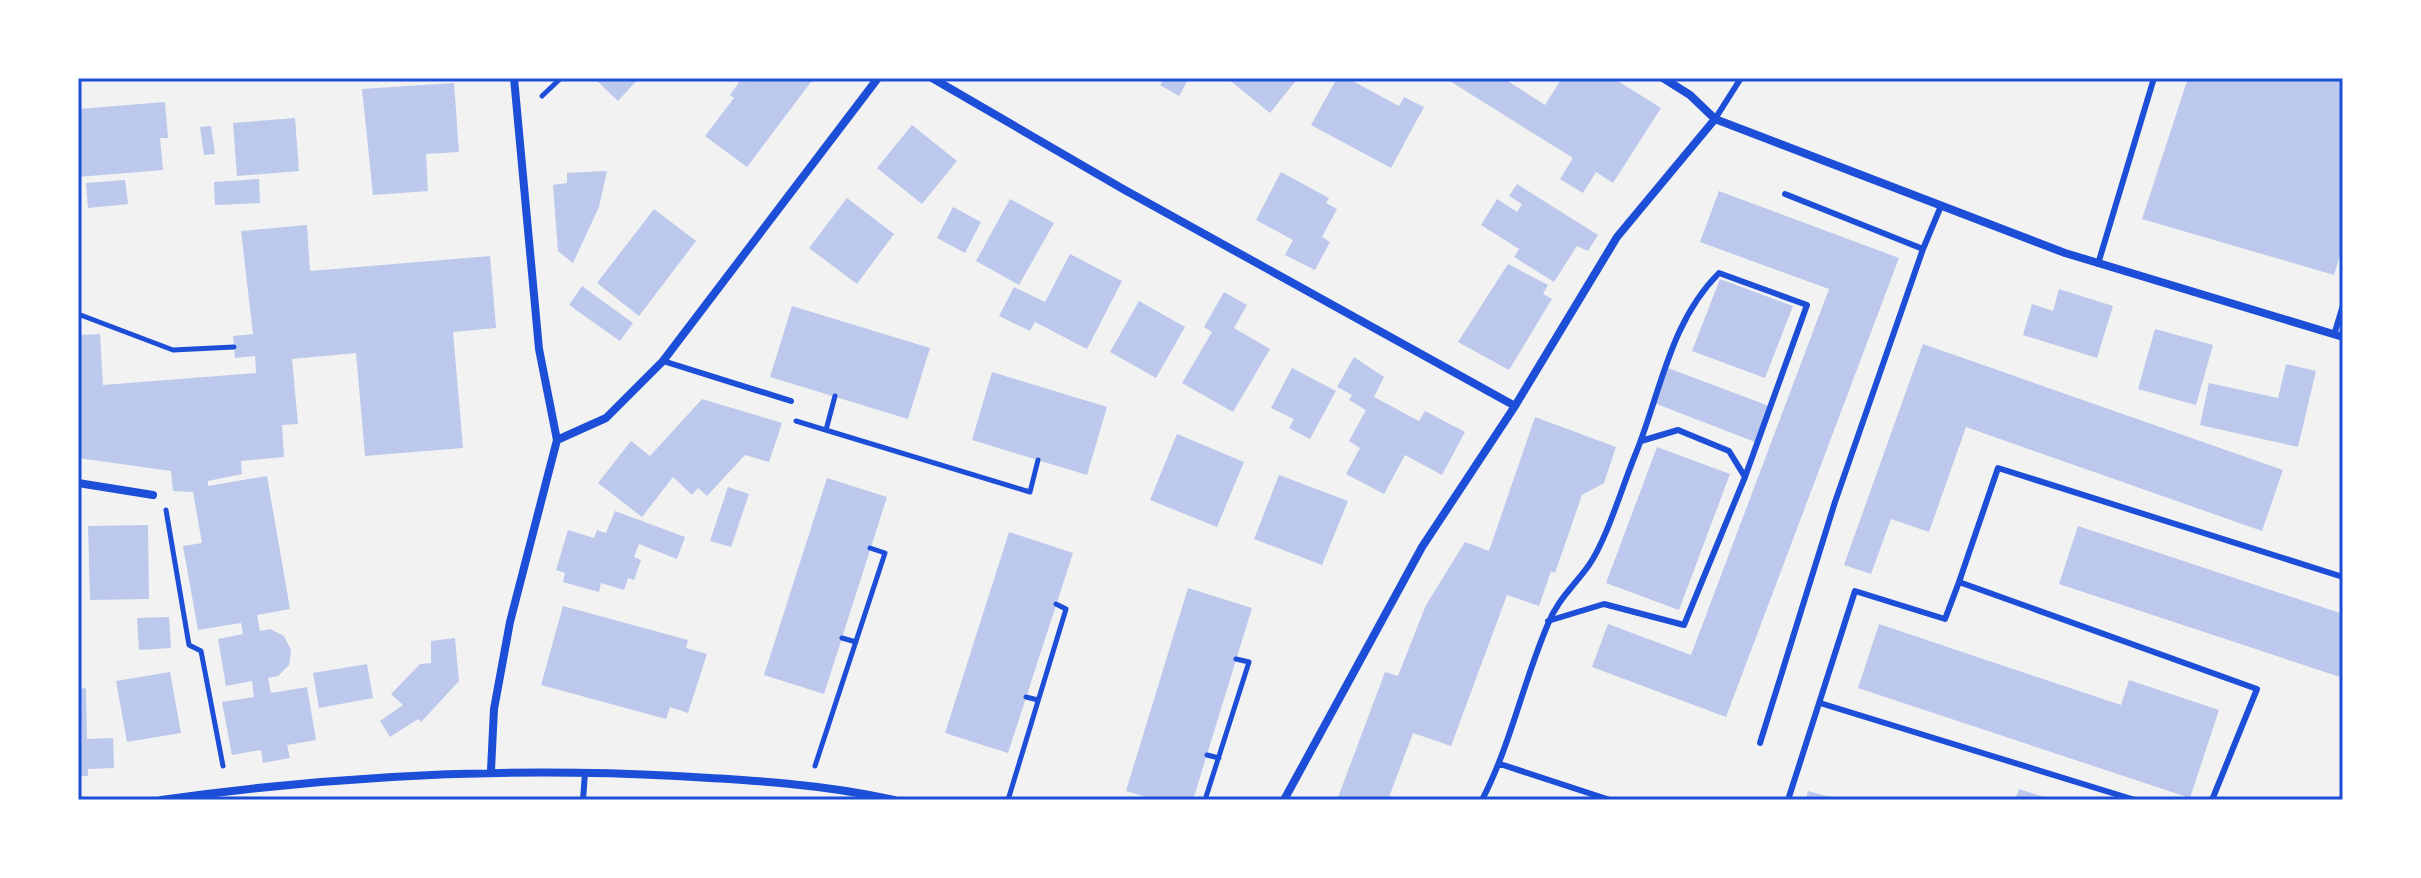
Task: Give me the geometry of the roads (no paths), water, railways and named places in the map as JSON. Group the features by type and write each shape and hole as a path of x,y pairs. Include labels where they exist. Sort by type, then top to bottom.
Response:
{"street":[{"path":"491,770 494,709 510,622 557,440 539,349 514,78"},
{"path":"557,440 606,418 663,361 878,78"},
{"path":"932,78 1123,189 1515,406"},
{"path":"1663,78 1690,95 1715,119 1941,206 2098,264 2338,336"},
{"path":"1284,800 1422,547 1515,406 1626,222 1715,119"},
{"path":"78,483 153,495"},
{"path":"161,800 226,791 491,770 809,786 894,800"}],"lane":[{"path":"1715,119 1741,78"},
{"path":"2098,264 2154,78"},
{"path":"1785,194 1923,249"},
{"path":"1760,743 1835,502 1923,249 1941,206"},
{"path":"1482,800 1500,764 1548,621 1564,593 1591,563 1641,441 1656,389 1695,297 1719,273 1807,305 1745,477 1684,625 1604,604 1548,621"},
{"path":"2338,336 2343,305"},
{"path":"663,361 791,401"},
{"path":"1641,441 1678,430 1729,451 1745,477"},
{"path":"1788,800 1855,591 1945,619 1998,468 2343,577"},
{"path":"1959,582 2257,689 2212,800"},
{"path":"1820,703 2135,800"},
{"path":"1500,764 1610,800"},
{"path":"583,800 585,773"}]}
